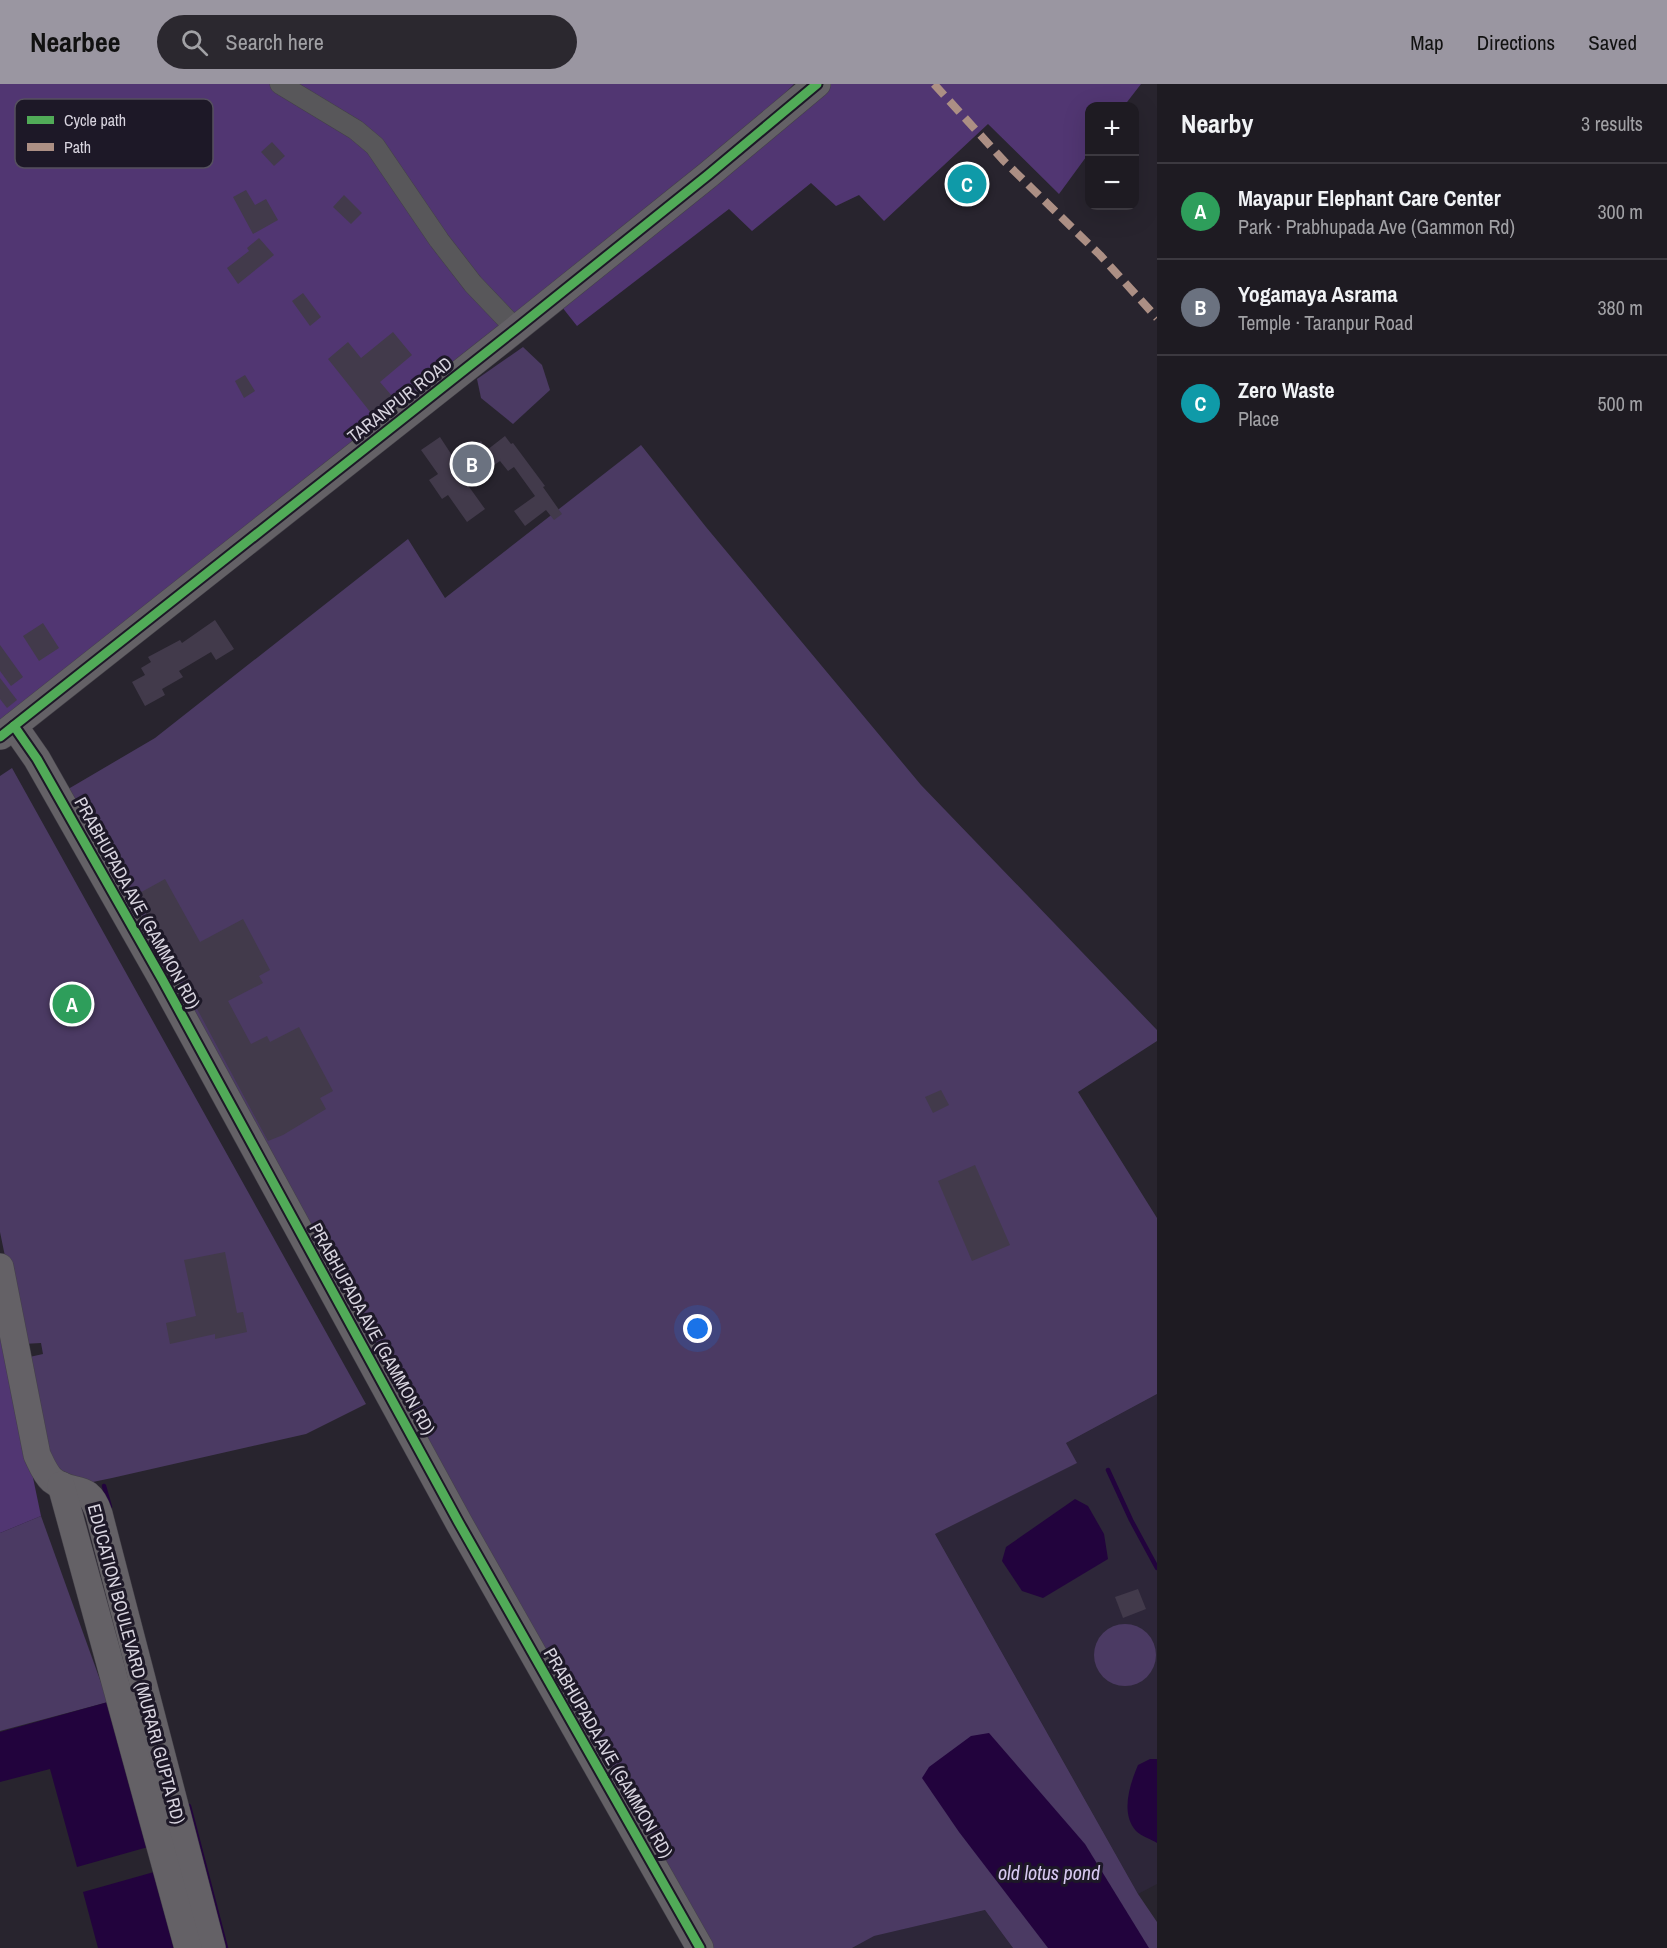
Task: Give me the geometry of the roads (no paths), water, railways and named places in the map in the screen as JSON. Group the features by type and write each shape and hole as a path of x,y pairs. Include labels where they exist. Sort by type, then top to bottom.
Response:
{"street":[{"path":"280,84 356,130 375,146 473,284 516,329"},
{"name":"TARANPUR ROAD","path":"7,731 516,329 817,84"},
{"name":"PRABHUPADA AVE (GAMMON RD)","path":"7,731 37,759 162,979 459,1523 700,1948"},
{"path":"0,1267 37,1455 51,1479 61,1485 188,1948"},
{"name":"EDUCATION BOULEVARD (MURARI GUPTA RD)","path":"61,1485 81,1490 89,1494 96,1502 212,1948"}],"water":[{"path":"1075,1499 1088,1506 1104,1534 1108,1559 1043,1598 1022,1591 1002,1561 1006,1547"},
{"path":"108,1702 148,1847 77,1867 50,1769 0,1782 0,1732"},
{"name":"old lotus pond","path":"989,1733 1085,1844 1149,1948 1048,1948 959,1832 922,1778 929,1767 971,1736"},
{"path":"1150,1759 1157,1759 1157,1843 1136,1831 1128,1816 1127,1807 1138,1765"},
{"path":"154,1872 175,1948 98,1948 83,1892"}],"waterway":[{"path":"1108,1470 1157,1568"},
{"path":"104,1486 110,1507"},
{"path":"189,1806 226,1948"}],"place":[{"name":"Zero Waste","path":"967,184"},
{"name":"Yogamaya Asrama","path":"472,464"},
{"name":"Mayapur Elephant Care Center","path":"72,1004"}]}
